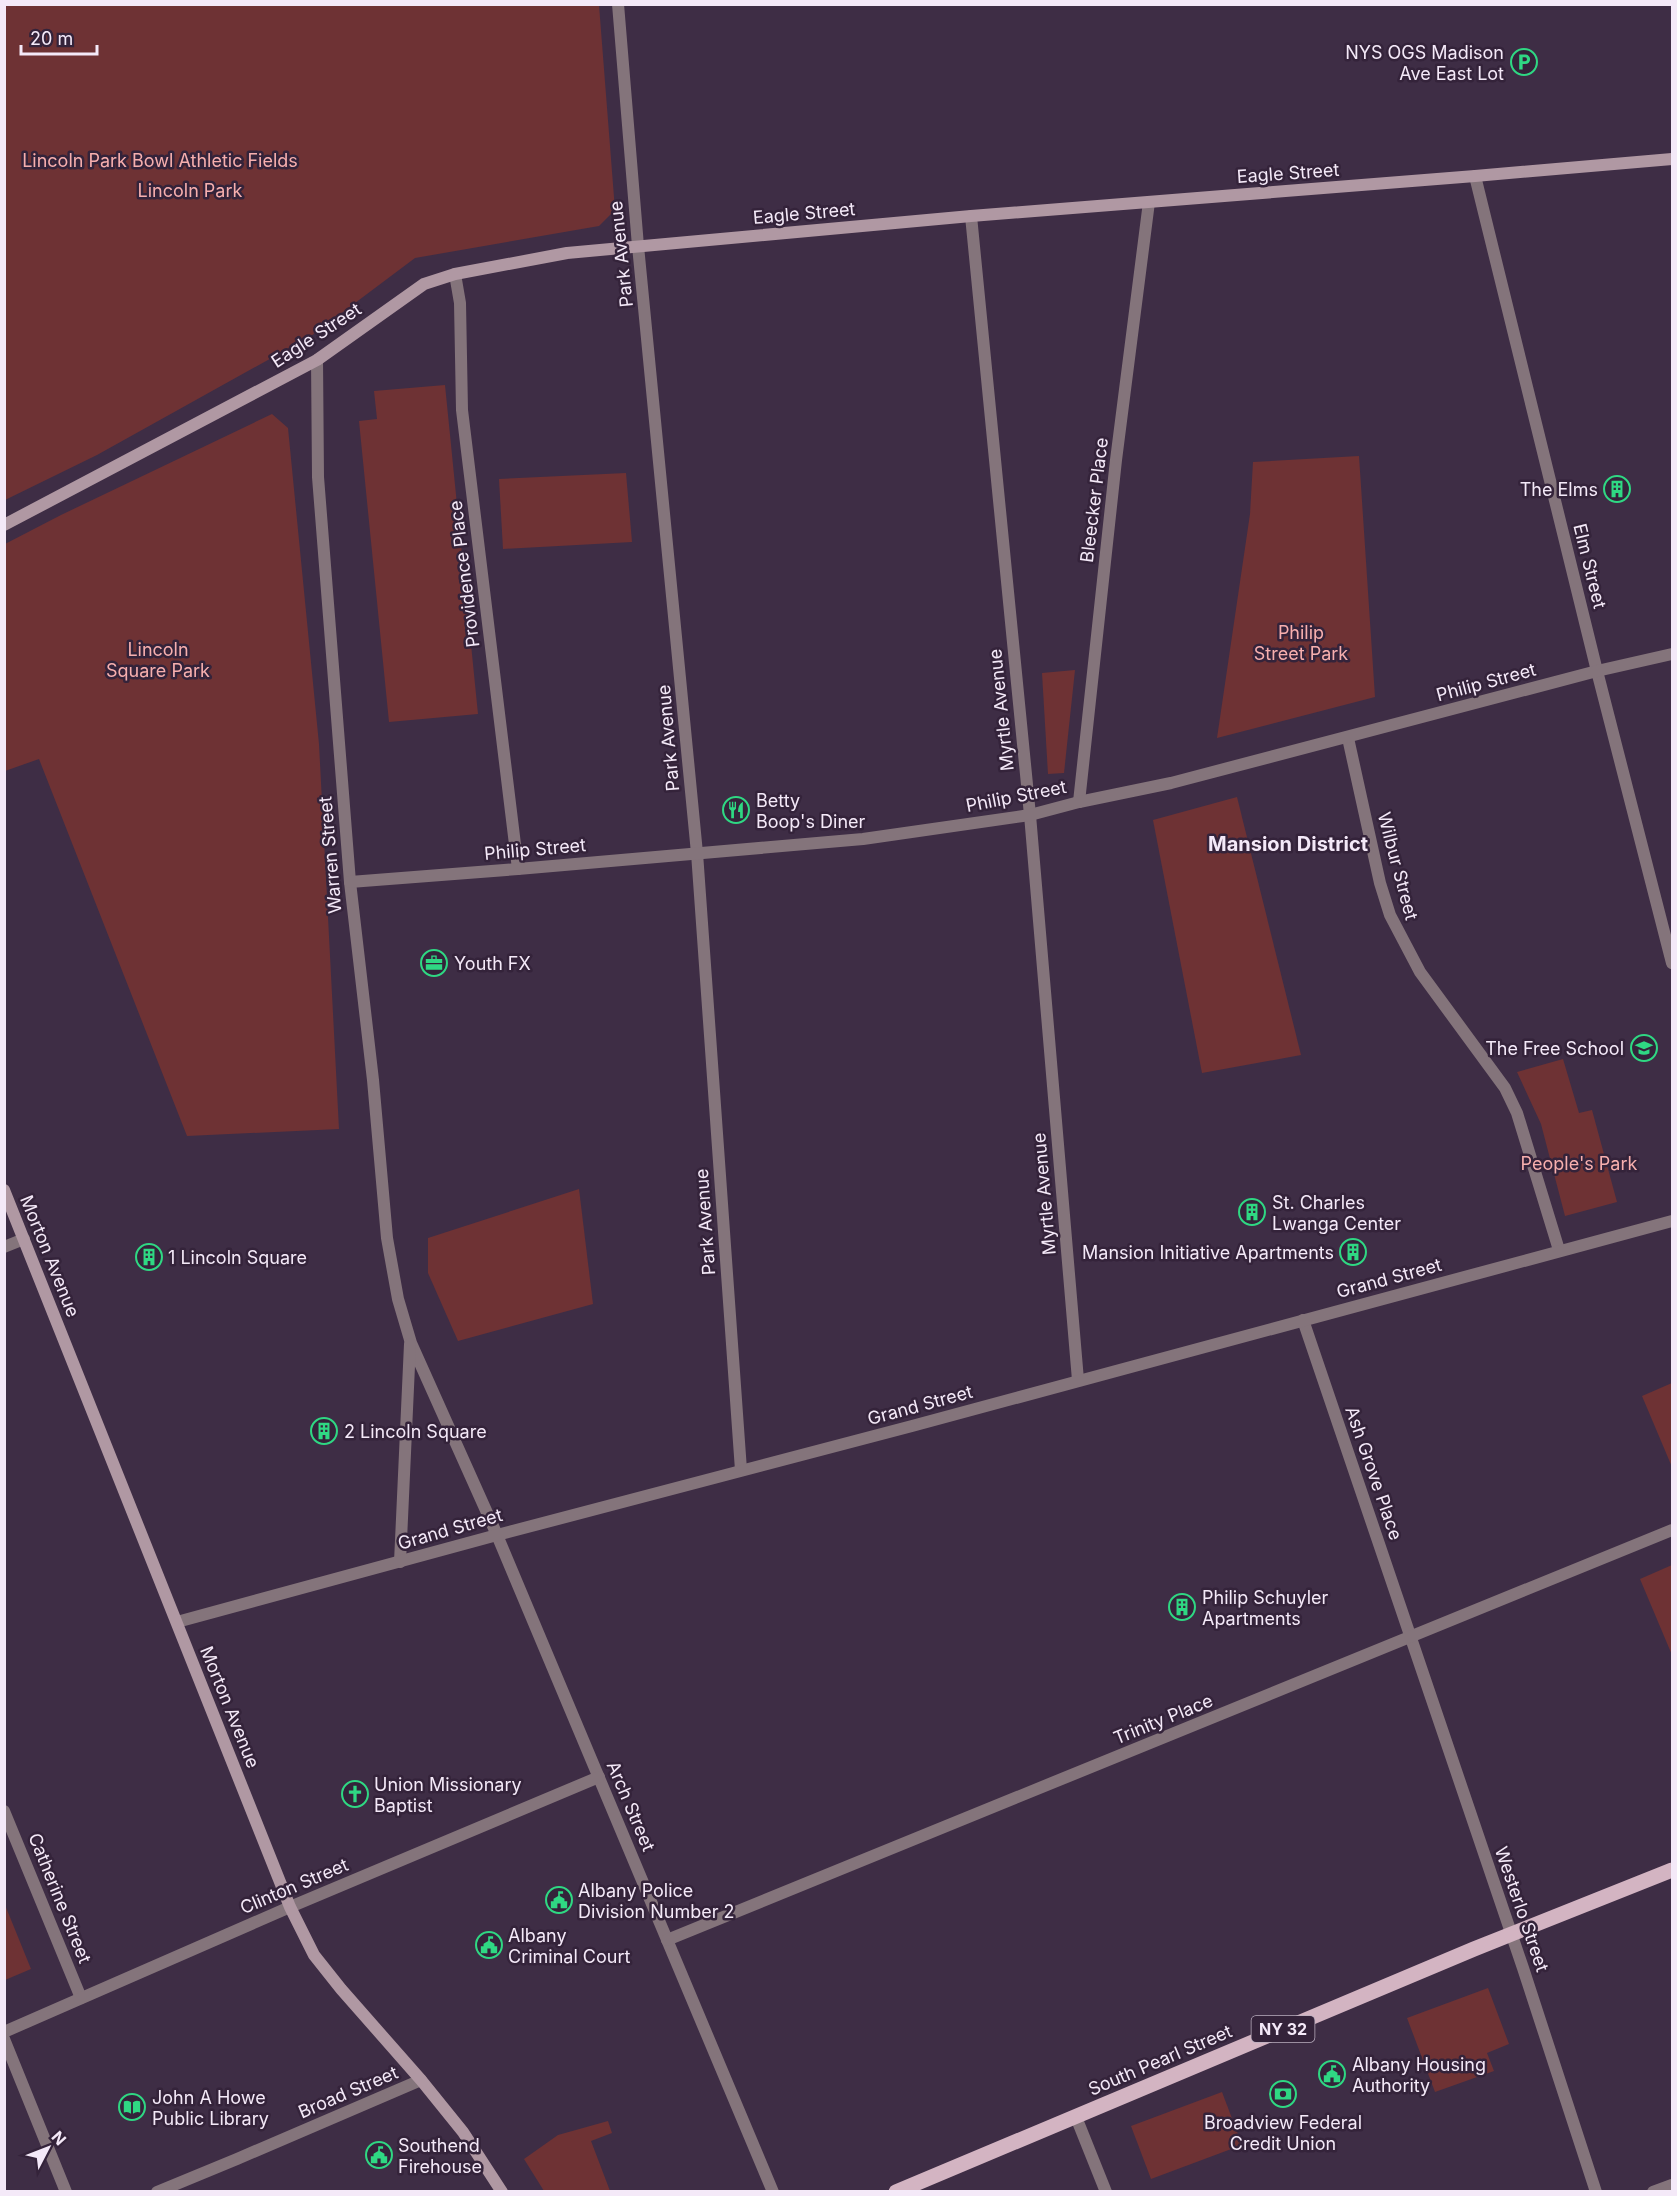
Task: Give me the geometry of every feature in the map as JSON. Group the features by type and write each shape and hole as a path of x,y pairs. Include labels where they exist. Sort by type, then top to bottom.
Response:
{"main road":[{"name":"South Pearl Street","path":"896,2192 1511,1934 1672,1870"}],"street":[{"name":"Park Avenue","path":"618,4 638,246 697,853 741,1470"},
{"name":"Eagle Street","path":"4,525 317,360 424,284 455,274 567,253 638,246 971,216 1672,159"},
{"name":"Elm Street","path":"1475,176 1597,671 1672,963"},
{"name":"Bleecker Place","path":"1079,802 1116,460 1149,202"},
{"name":"Myrtle Avenue","path":"971,216 1030,815 1078,1380"},
{"name":"Providence Place","path":"455,274 460,303 462,410 518,869"},
{"name":"Warren Street","path":"317,360 318,477 350,882 373,1080 387,1238 398,1299 411,1343 497,1534"},
{"name":"Philip Street","path":"350,882 863,839 1030,815 1079,802 1172,783 1597,671 1672,654"},
{"name":"Wilbur Street","path":"1348,738 1380,883 1390,915 1419,972 1505,1088 1517,1113 1559,1250"},
{"name":"Morton Avenue","path":"4,1190 290,1907 314,1955 463,2132 502,2192"},
{"name":"Grand Street","path":"177,1622 497,1534 912,1426 1672,1221"},
{"path":"4,1247 24,1239"},
{"name":"Ash Grove Place","path":"1303,1320 1411,1638"},
{"name":"Warren Street","path":"400,1562 411,1343"},
{"name":"Trinity Place","path":"667,1940 1672,1530"},
{"name":"Arch Street","path":"497,1534 773,2192"},
{"name":"Westerlo Street","path":"1411,1638 1596,2192"},
{"name":"Clinton Street","path":"4,2032 290,1907 599,1777"},
{"name":"Catherine Street","path":"4,1811 81,1998"},
{"path":"4,2039 66,2192"},
{"name":"Broad Street","path":"157,2192 421,2080"},
{"path":"1076,2117 1106,2192"},
{"path":"1653,2192 1672,2186"}],"green space":[{"name":"Lincoln Park","path":"4,5 599,5 615,210 599,226 415,258 311,336 97,455 5,500"},
{"path":"445,385 478,714 389,722 359,421 377,419 374,391"},
{"name":"Lincoln Square Park","path":"272,414 288,428 319,744 339,1129 187,1136 39,759 5,771 5,544"},
{"name":"Philip Street Park","path":"1359,456 1375,697 1217,738 1250,514 1253,462"},
{"path":"626,473 632,542 503,549 499,479"},
{"path":"1075,670 1064,773 1048,774 1042,673"},
{"path":"1237,797 1301,1055 1202,1073 1153,820"},
{"name":"People's Park","path":"1563,1059 1579,1113 1592,1110 1617,1202 1565,1216 1541,1124 1517,1072"},
{"path":"579,1189 593,1304 458,1341 428,1273 428,1238"},
{"path":"1672,1383 1672,1467 1642,1396"},
{"path":"1672,1565 1672,1655 1640,1579"},
{"path":"5,1905 31,1969 4,1980"},
{"path":"1488,1988 1509,2044 1487,2053 1494,2071 1435,2092 1407,2018"},
{"path":"1222,2092 1242,2145 1151,2179 1131,2126"},
{"path":"608,2121 612,2133 591,2141 610,2191 544,2191 524,2159 558,2135"}],"place":[{"name":"NYS OGS Madison Ave East Lot","path":"1524,62"},
{"name":"The Elms","path":"1617,489"},
{"name":"Betty Boop's Diner","path":"736,810"},
{"name":"Youth FX","path":"434,963"},
{"name":"The Free School","path":"1644,1048"},
{"name":"St. Charles Lwanga Center","path":"1252,1212"},
{"name":"Mansion Initiative Apartments","path":"1353,1252"},
{"name":"1 Lincoln Square","path":"149,1257"},
{"name":"2 Lincoln Square","path":"324,1431"},
{"name":"Philip Schuyler Apartments","path":"1182,1607"},
{"name":"Union Missionary Baptist","path":"355,1794"},
{"name":"Albany Police Division Number 2","path":"559,1900"},
{"name":"Albany Criminal Court","path":"489,1945"},
{"name":"Albany Housing Authority","path":"1332,2074"},
{"name":"Broadview Federal Credit Union","path":"1283,2094"},
{"name":"John A Howe Public Library","path":"132,2107"},
{"name":"Southend Firehouse","path":"379,2155"}],"district":[{"name":"Mansion District","path":"1288,844"}],"park label":[{"name":"Lincoln Park Bowl Athletic Fields","path":"160,160"}]}
